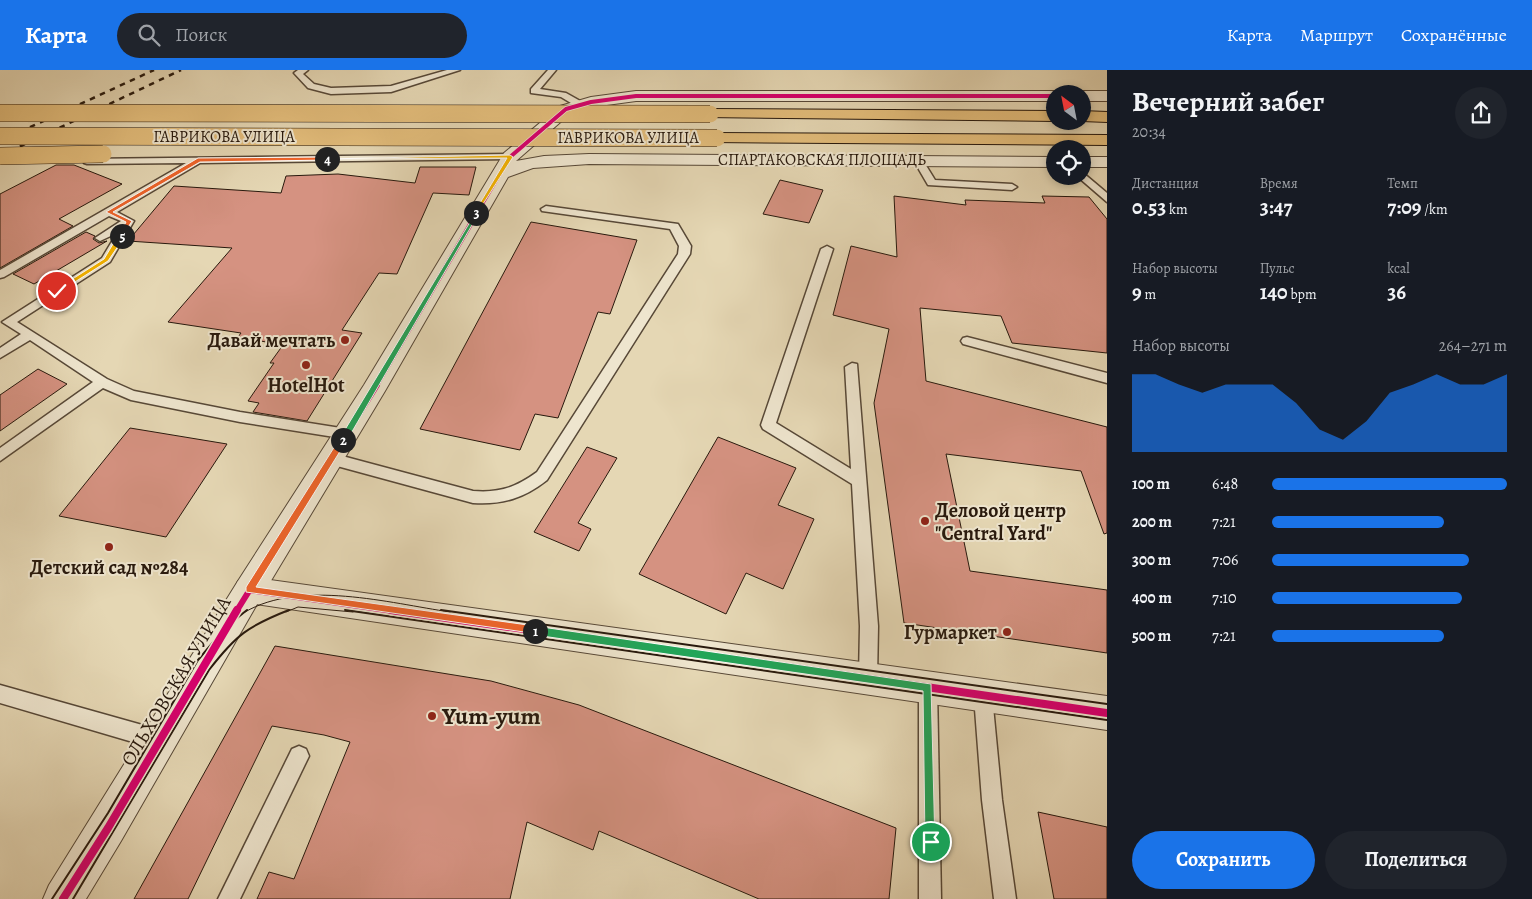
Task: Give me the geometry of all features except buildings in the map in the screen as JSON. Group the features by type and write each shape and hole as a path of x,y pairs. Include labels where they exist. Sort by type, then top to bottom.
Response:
{"main road":[{"path":"143,97 470,115"},
{"name":"ГАВРИКОВА УЛИЦА","path":"0,113 1046,116"},
{"path":"1091,116 1107,117"},
{"name":"ГАВРИКОВА УЛИЦА","path":"0,136 1107,140"},
{"path":"0,156 67,155 474,138"}],"street":[{"path":"545,130 556,116 579,104 636,96 1046,96"},
{"path":"1091,96 1107,96"},
{"name":"СПАРТАКОВСКАЯ ПЛОЩАДЬ","path":"545,130 545,139 549,146 558,154 571,158 589,159"},
{"name":"ОЛЬХОВСКАЯ УЛИЦА","path":"63,899 249,590 331,460 505,165 545,130"},
{"name":"СПАРТАКОВСКАЯ ПЛОЩАДЬ","path":"505,165 518,165 535,161 589,159 1046,162"},
{"path":"1091,162 1107,162"},
{"path":"249,590 1107,713"}],"lane":[{"path":"304,70 298,73 311,86 331,91 391,88 456,70"},
{"path":"552,70 534,91 563,96 579,104"},
{"path":"0,275 198,160"},
{"path":"79,161 198,160 505,165"},
{"path":"919,161 932,184 1012,187"},
{"path":"1091,184 1107,200"},
{"path":"331,460 473,497 496,499 509,497 524,490 542,476 684,254 685,246 674,226 546,209"},
{"path":"108,212 129,221"},
{"path":"100,238 129,221"},
{"path":"129,221 106,260 8,322 30,334 102,382 131,395 258,421 346,434"},
{"path":"827,249 768,425 860,482"},
{"path":"0,354 30,334"},
{"path":"967,342 1107,378"},
{"path":"852,367 869,626 868,678"},
{"path":"0,456 102,382"},
{"path":"928,687 930,899"},
{"path":"0,694 160,740"},
{"path":"982,696 992,800 1005,899"},
{"path":"229,899 299,756"}],"tram line":[{"path":"245,612 267,602 292,597 318,595 373,599 450,612"},
{"path":"286,612 298,607 353,612"},
{"path":"52,899 108,813 198,660 226,627 247,610"},
{"path":"73,899 209,670 227,648 244,633 263,621 289,610"},
{"path":"345,610 1107,720"},
{"path":"441,610 1107,704"}],"railway":[{"path":"0,141 154,70"},
{"path":"0,156 181,70"}],"cycle path":[{"path":"63,899 108,828 249,590 373,391 510,157 566,109 591,102 636,96 1046,96"},
{"path":"249,590 1107,713"}],"place":[{"name":"Давай мечтать","path":"345,340"},
{"name":"HotelHot","path":"306,365"},
{"name":"Деловой центр \"Central Yard\"","path":"925,521"},
{"name":"Детский сад №284","path":"109,547"},
{"name":"Гурмаркет","path":"1007,632"},
{"name":"Yum-yum","path":"432,716"}],"route":[{"path":"57,291 106,260 117,245 129,221 108,212 198,160 510,157 373,391 249,590 928,687 931,842"}]}
